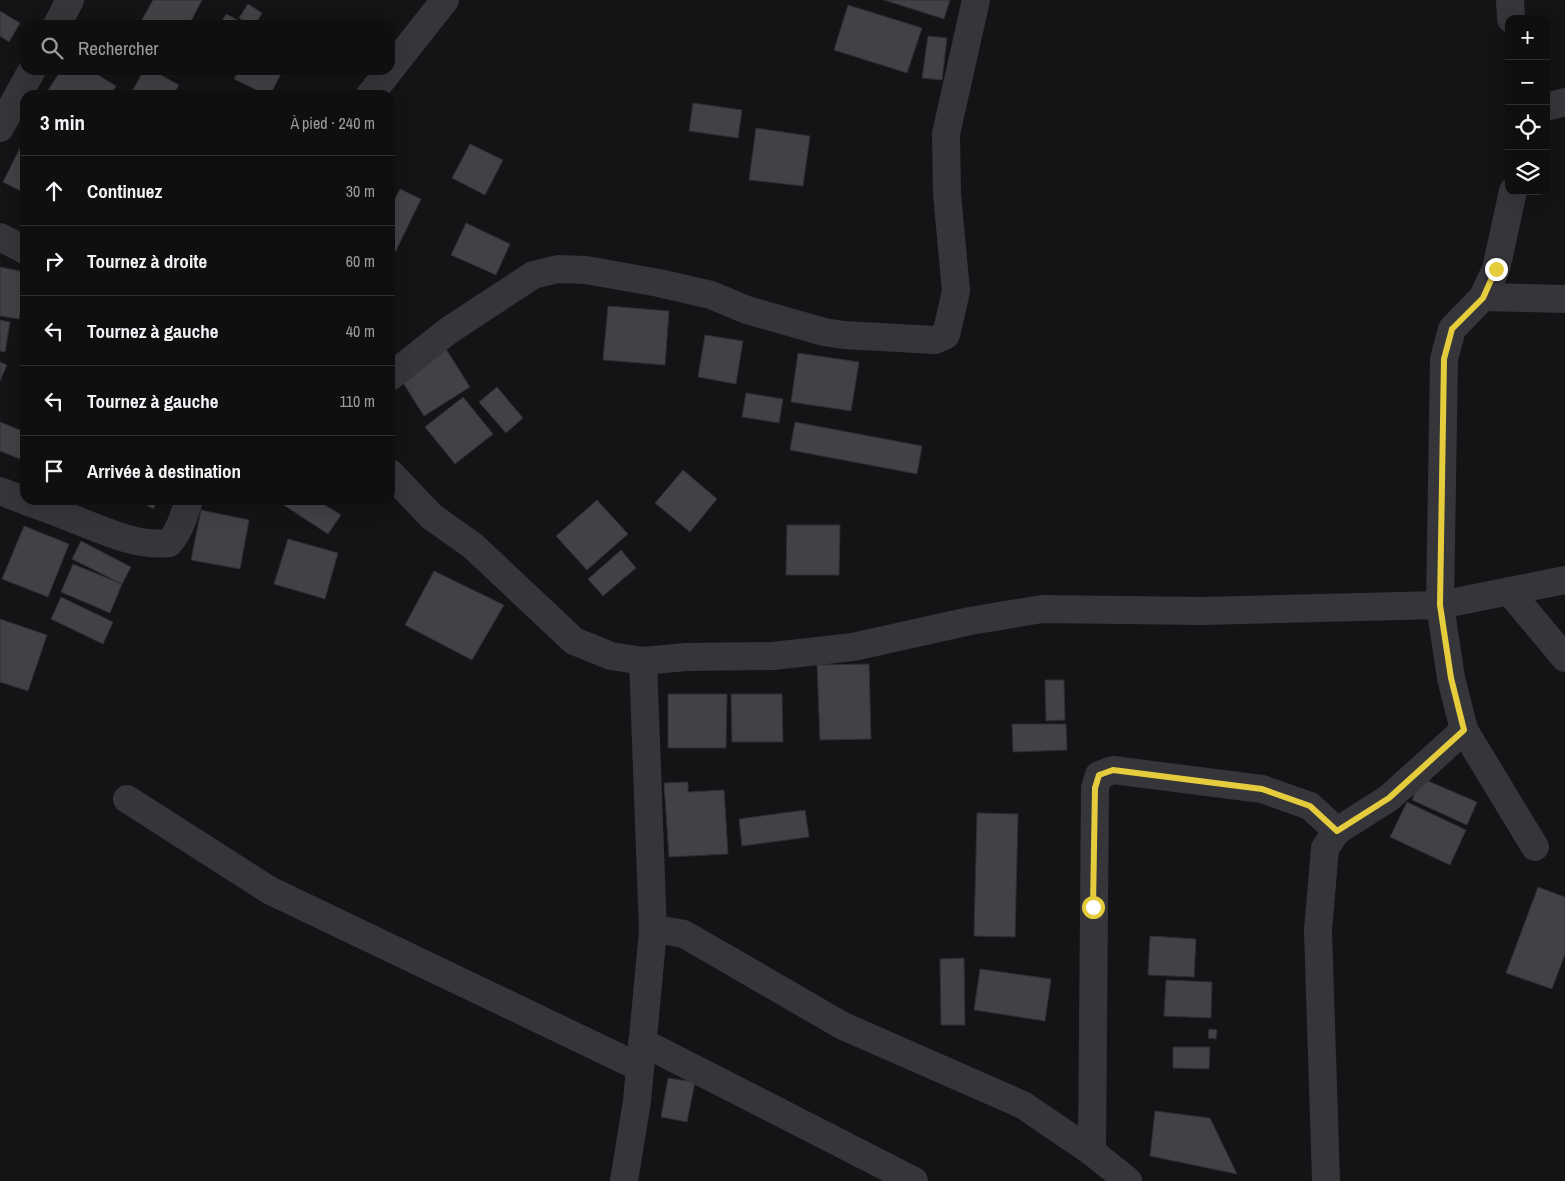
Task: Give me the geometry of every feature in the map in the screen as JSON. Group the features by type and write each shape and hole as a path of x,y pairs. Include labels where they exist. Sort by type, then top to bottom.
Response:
{"street":[{"path":"60,20 70,0"},
{"path":"395,63 445,0"},
{"path":"395,373 448,331 533,275 558,269 586,270 659,283 711,296 785,322 844,335 935,340 946,335 956,291 947,185 946,134 976,0"},
{"path":"1510,0 1511,15"},
{"path":"21,90 29,75"},
{"path":"374,90 386,75"},
{"path":"0,128 20,92"},
{"path":"1550,106 1565,102"},
{"path":"1512,195 1496,269 1483,298 1452,329 1444,359 1440,605 1451,678 1464,730 1535,847"},
{"path":"0,237 20,247"},
{"path":"1483,298 1565,300"},
{"path":"395,478 432,516 473,546 574,641 611,656 643,661 686,657 773,656 854,647 970,621 1042,609 1203,611 1440,605 1565,580"},
{"path":"0,491 20,499"},
{"path":"37,505 110,533 156,545 169,543 174,537 187,505"},
{"path":"1509,591 1565,658"},
{"path":"624,1181 637,1101 653,931 643,661"},
{"path":"1326,1181 1318,930 1325,848 1337,831 1389,798 1464,730"},
{"path":"1092,1152 1095,788 1099,775 1113,770 1262,789 1310,806 1337,831"},
{"path":"127,799 269,890 641,1054 914,1181"},
{"path":"653,931 684,934 843,1026 1023,1105 1092,1152 1128,1181"}],"building":[{"path":"153,0 202,0 192,20 142,20"},
{"path":"884,0 950,0 944,19"},
{"path":"248,4 262,13 258,20 242,20 239,18"},
{"path":"848,5 922,28 907,73 834,50"},
{"path":"0,11 20,23 9,42 0,36"},
{"path":"226,14 237,20 223,20"},
{"path":"928,36 947,38 942,80 922,78"},
{"path":"58,75 98,75 116,86 114,90 48,90"},
{"path":"141,75 161,75 179,85 176,90 133,90"},
{"path":"236,75 280,75 273,90 257,90 234,79"},
{"path":"693,103 742,110 738,138 689,131"},
{"path":"756,128 810,136 803,186 749,180"},
{"path":"470,144 503,160 485,195 452,178"},
{"path":"20,148 20,190 3,182"},
{"path":"400,189 421,199 395,253 395,199"},
{"path":"466,223 510,244 496,275 451,255"},
{"path":"0,267 20,271 19,319 0,316"},
{"path":"608,306 669,311 665,365 603,360"},
{"path":"0,320 10,322 5,352 0,351"},
{"path":"705,335 743,341 736,384 698,377"},
{"path":"446,349 470,387 424,416 400,378"},
{"path":"798,353 859,362 851,411 791,402"},
{"path":"0,362 7,365 0,381"},
{"path":"497,387 523,418 506,433 479,402"},
{"path":"746,393 783,399 779,423 742,417"},
{"path":"463,397 493,434 455,464 425,427"},
{"path":"0,422 20,430 20,459 0,451"},
{"path":"795,422 922,446 917,474 790,450"},
{"path":"683,470 717,499 690,532 655,503"},
{"path":"597,500 628,534 587,570 556,536"},
{"path":"147,505 155,505 153,509"},
{"path":"284,505 325,505 341,515 328,534"},
{"path":"201,510 249,520 240,569 191,560"},
{"path":"787,525 840,525 839,575 786,575"},
{"path":"24,526 69,544 48,597 2,579"},
{"path":"288,539 338,553 325,599 274,584"},
{"path":"81,541 131,567 122,584 72,559"},
{"path":"621,550 636,568 603,596 588,579"},
{"path":"73,564 122,584 110,613 61,592"},
{"path":"434,571 504,605 472,660 405,625"},
{"path":"61,597 113,622 103,644 51,619"},
{"path":"0,619 47,635 28,691 0,682"},
{"path":"869,664 871,739 820,740 817,665"},
{"path":"1045,680 1064,680 1065,720 1046,721"},
{"path":"668,694 727,694 726,748 668,748"},
{"path":"731,694 782,694 783,742 732,742"},
{"path":"1012,724 1066,724 1067,750 1013,752"},
{"path":"1421,778 1477,802 1467,825 1412,800"},
{"path":"688,782 688,792 724,790 728,854 669,857 664,783"},
{"path":"1407,802 1466,830 1450,865 1390,837"},
{"path":"805,810 809,837 742,846 739,819"},
{"path":"977,813 1018,814 1015,937 974,936"},
{"path":"1538,887 1565,897 1565,954 1552,989 1506,973"},
{"path":"1150,936 1196,939 1194,977 1148,975"},
{"path":"964,958 965,1025 941,1025 940,959"},
{"path":"980,969 1051,979 1045,1021 974,1010"},
{"path":"1166,980 1212,982 1211,1018 1164,1016"},
{"path":"1209,1029 1217,1030 1216,1039 1208,1038"},
{"path":"1173,1047 1210,1047 1209,1069 1173,1068"},
{"path":"668,1078 695,1082 687,1122 661,1117"},
{"path":"1155,1111 1210,1118 1237,1174 1150,1156"}],"route":[{"path":"1093,907 1095,788 1099,775 1113,770 1262,789 1310,806 1337,831 1389,798 1464,730 1451,678 1440,605 1444,359 1452,329 1483,298 1496,269"}]}
